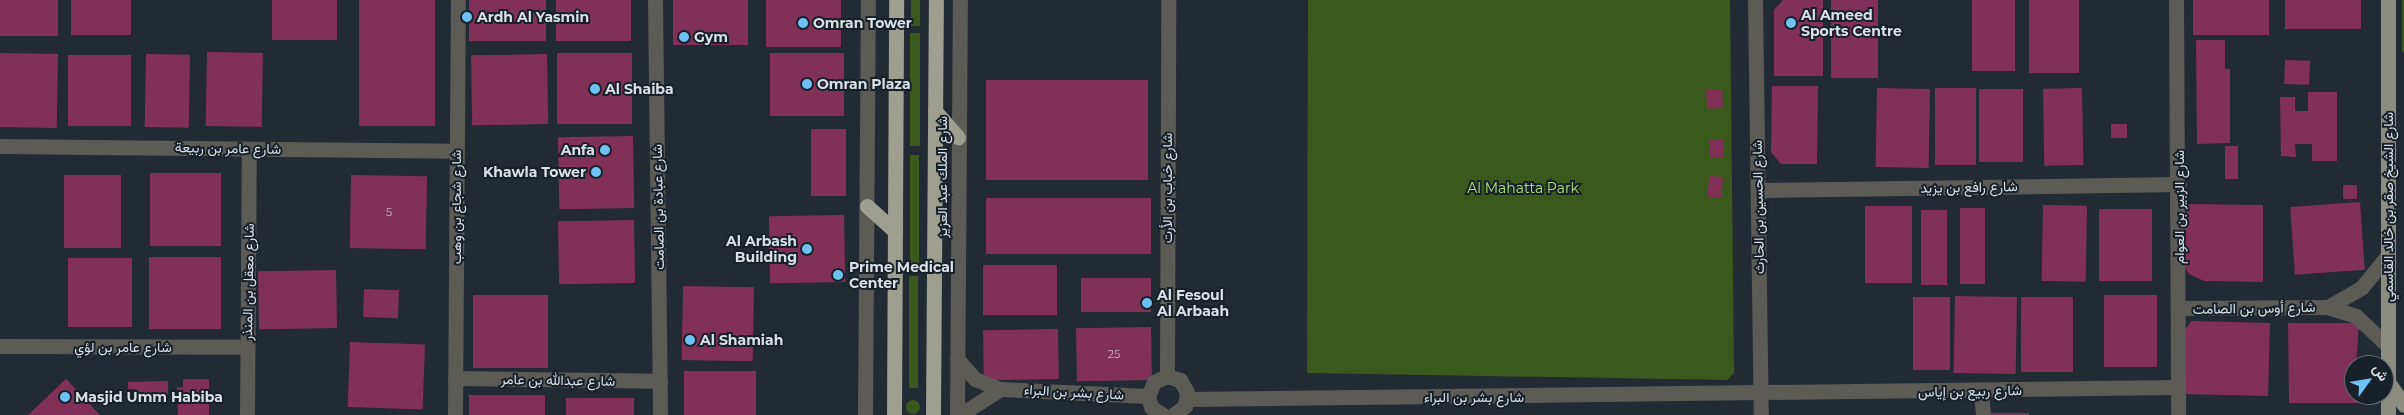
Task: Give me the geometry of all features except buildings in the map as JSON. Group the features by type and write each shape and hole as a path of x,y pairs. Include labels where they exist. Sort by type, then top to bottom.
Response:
{"highway":[{"path":"894,415 896,0"},
{"name":"شارع الملك عبد العزيز","path":"934,415 936,0"},
{"path":"935,112 958,137"},
{"path":"867,206 895,231"}],"main road":[{"name":"شارع الشيخ صقر بن خالد القاسمي","path":"2388,0 2388,355"},
{"path":"2394,391 2404,405"}],"street":[{"name":"شارع شجاع بن وهب","path":"455,415 458,0"},
{"name":"شارع عبادة بن الصامت","path":"655,0 660,415"},
{"path":"865,415 868,0"},
{"name":"شارع الملك عبد العزيز","path":"958,415 960,0"},
{"name":"شارع خباب بن الأرت","path":"1167,376 1168,0"},
{"name":"شارع الحسين بن الحارث","path":"1755,0 1761,415"},
{"name":"شارع الزبير بن العوام","path":"2176,0 2179,184 2178,415"},
{"name":"شارع عامر بن ربيعة","path":"0,146 457,151"},
{"name":"شارع معقل بن المنذر","path":"247,415 249,149"},
{"name":"شارع رافع بن يزيد","path":"1758,190 2179,184"},
{"name":"شارع أوس بن الصامت","path":"2328,306 2362,286 2387,256"},
{"name":"شارع أوس بن الصامت","path":"2179,308 2328,306 2356,316 2388,346"},
{"name":"شارع عامر بن لؤي","path":"0,346 247,347"},
{"name":"شارع بشر بن البراء","path":"957,359 975,379 1000,389 1148,396"},
{"path":"1163,415 1151,407 1148,396 1154,382 1167,376 1184,386 1187,399 1173,415"},
{"name":"شارع عبدالله بن عامر","path":"455,378 660,381"},
{"name":"شارع ربيع بن إياس","path":"1761,395 2178,387"},
{"path":"958,415 1000,389"},
{"path":"1980,391 1983,415"},
{"name":"شارع بشر بن البراء","path":"1187,399 1761,395"}],"green space":[{"path":"911,0 920,0 920,26 911,26"},
{"name":"Al Mahatta Park","path":"1308,0 1730,0 1734,373 1727,380 1307,373"},
{"path":"2402,0 2404,0 2404,52 2402,52"},
{"path":"910,33 920,33 920,146 910,146"},
{"path":"910,155 919,155 919,267 910,267"},
{"path":"909,276 918,276 918,388 909,388"},
{"path":"913,400 918,402 920,407 918,412 913,414 908,412 906,407 908,402"}],"place":[{"name":"Ardh Al Yasmin","path":"467,17"},
{"name":"Omran Tower","path":"803,23"},
{"name":"Al Ameed Sports Centre","path":"1791,23"},
{"name":"Gym","path":"684,37"},
{"name":"Omran Plaza","path":"807,84"},
{"name":"Al Shaiba","path":"595,89"},
{"name":"Anfa","path":"605,150"},
{"name":"Khawla Tower","path":"596,172"},
{"name":"Al Arbash Building","path":"807,249"},
{"name":"Prime Medical Center","path":"838,275"},
{"name":"Al Fesoul Al Arbaah","path":"1147,303"},
{"name":"Al Shamiah","path":"690,340"},
{"name":"Masjid Umm Habiba","path":"65,397"}]}
